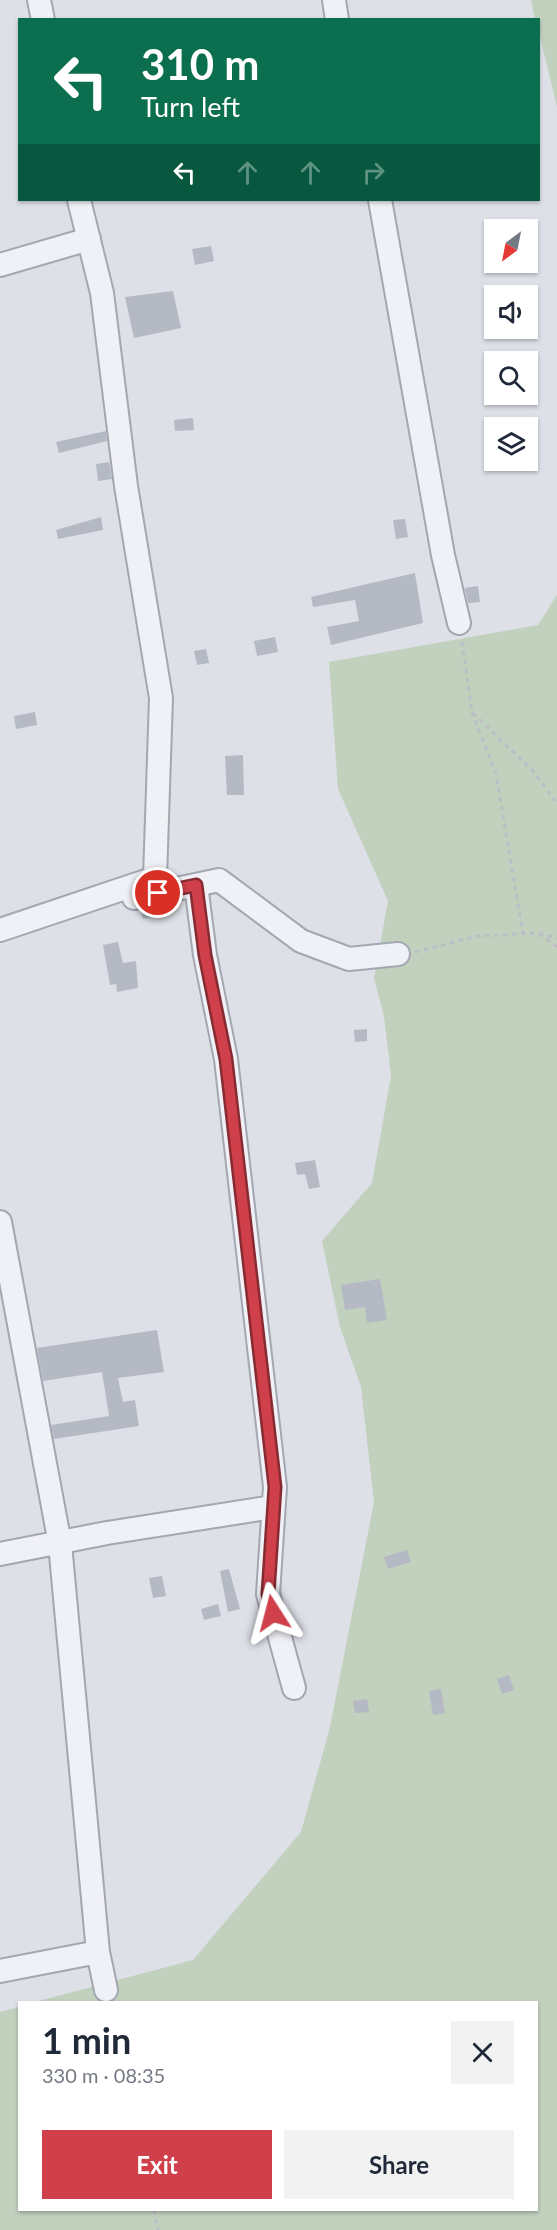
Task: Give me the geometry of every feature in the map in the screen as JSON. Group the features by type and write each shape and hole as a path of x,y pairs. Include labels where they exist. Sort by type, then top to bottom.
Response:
{"street":[{"path":"39,0 43,18"},
{"path":"334,0 337,18"},
{"path":"0,928 155,878 161,699 126,486 102,293 79,201"},
{"path":"380,201 443,555 459,623"},
{"path":"0,265 89,239"},
{"path":"0,928 219,880 301,941 349,959 398,954"},
{"path":"196,885 205,955 226,1059 275,1487 268,1594 294,1688"},
{"path":"0,1222 60,1544 98,1952 106,1990"},
{"path":"0,1554 107,1533 273,1507"},
{"path":"0,1971 98,1952"}],"path":[{"path":"459,623 472,712 496,774 523,934"},
{"path":"472,712 533,771 557,803"},
{"path":"537,933 557,947"},
{"path":"398,954 423,951 478,936 537,933 557,938"},
{"path":"154,2211 158,2230"}],"green space":[{"path":"531,0 557,0 557,107 540,36 540,18 535,18"},
{"path":"557,595 557,2230 0,2230 0,2012 18,2007 18,2211 538,2211 538,2001 39,2001 193,1960 301,1832 330,1727 374,1502 361,1387 340,1327 322,1241 372,1183 391,1076 384,1016 374,978 388,901 338,789 329,662 538,625"}],"building":[{"path":"211,246 214,261 195,265 192,249"},
{"path":"173,291 181,328 134,338 125,297"},
{"path":"193,418 194,430 175,431 174,420"},
{"path":"106,431 107,441 59,453 56,442"},
{"path":"109,462 112,479 98,481 96,464"},
{"path":"101,517 103,530 58,539 56,530"},
{"path":"405,519 408,537 396,539 393,520"},
{"path":"415,573 423,623 331,645 327,627 359,621 355,600 313,607 311,597"},
{"path":"478,586 480,602 468,603 465,588"},
{"path":"275,637 278,652 257,656 254,641"},
{"path":"206,649 209,663 197,665 194,651"},
{"path":"35,712 37,725 16,729 14,716"},
{"path":"243,755 244,795 227,795 225,756"},
{"path":"159,907 161,915 143,919 141,910"},
{"path":"118,942 123,963 136,961 138,988 117,992 116,984 110,985 103,945"},
{"path":"367,1029 367,1041 355,1042 354,1030"},
{"path":"315,1160 320,1187 309,1189 305,1174 297,1175 295,1163"},
{"path":"380,1279 387,1320 367,1323 365,1307 345,1310 341,1285"},
{"path":"157,1330 164,1372 118,1378 123,1402 135,1400 139,1426 54,1439 51,1425 109,1416 102,1372 43,1381 37,1348"},
{"path":"407,1550 411,1562 388,1569 384,1557"},
{"path":"229,1569 240,1609 228,1612 220,1571"},
{"path":"162,1576 166,1596 153,1598 149,1578"},
{"path":"218,1604 221,1616 204,1620 201,1609"},
{"path":"509,1675 514,1690 502,1694 497,1679"},
{"path":"441,1689 445,1713 433,1715 429,1691"},
{"path":"367,1699 369,1712 355,1713 353,1701"}],"route":[{"path":"158,893 196,885 205,955 226,1059 275,1487 268,1594 273,1613"}]}
